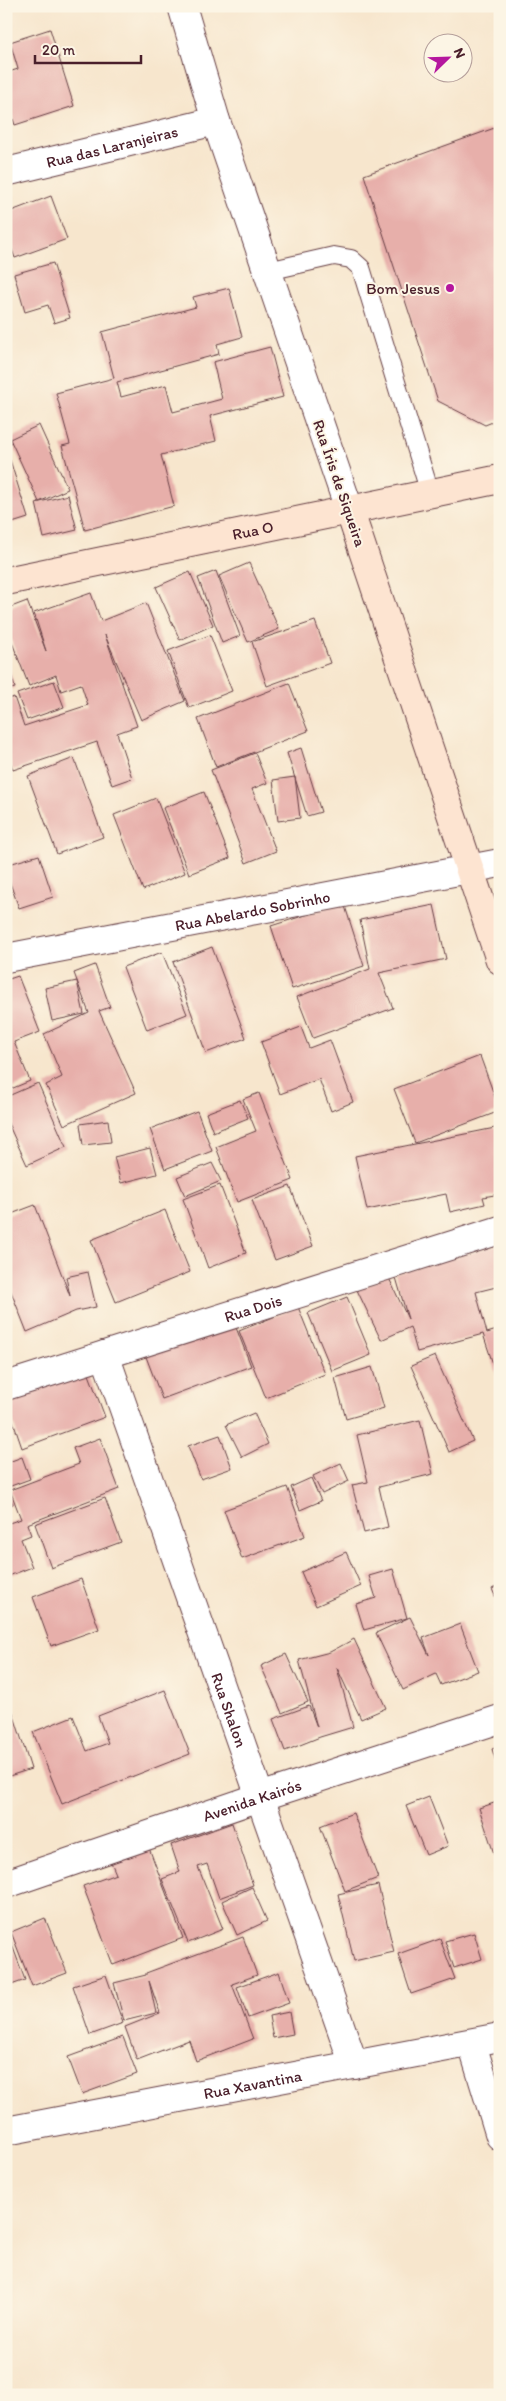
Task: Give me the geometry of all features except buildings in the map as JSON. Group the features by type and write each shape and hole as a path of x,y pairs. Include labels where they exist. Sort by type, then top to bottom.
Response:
{"street":[{"name":"Rua Íris de Siqueira","path":"182,6 216,121 349,509 500,960"},
{"name":"Rua das Laranjeiras","path":"6,172 216,121"},
{"name":"Rua O","path":"6,581 500,479"},
{"name":"Rua Abelardo Sobrinho","path":"6,958 500,863"},
{"name":"Rua Dois","path":"6,1386 500,1230"},
{"name":"Rua Shalon","path":"104,1354 354,2065"},
{"name":"Avenida Kairós","path":"6,1884 260,1797 500,1720"},
{"name":"Rua Xavantina","path":"6,2131 472,2044 500,2037"},
{"path":"472,2044 500,2136"}],"lane":[{"path":"268,271 334,256 351,259 361,268 430,493"}],"place":[{"name":"Bom Jesus","path":"450,288"}]}
